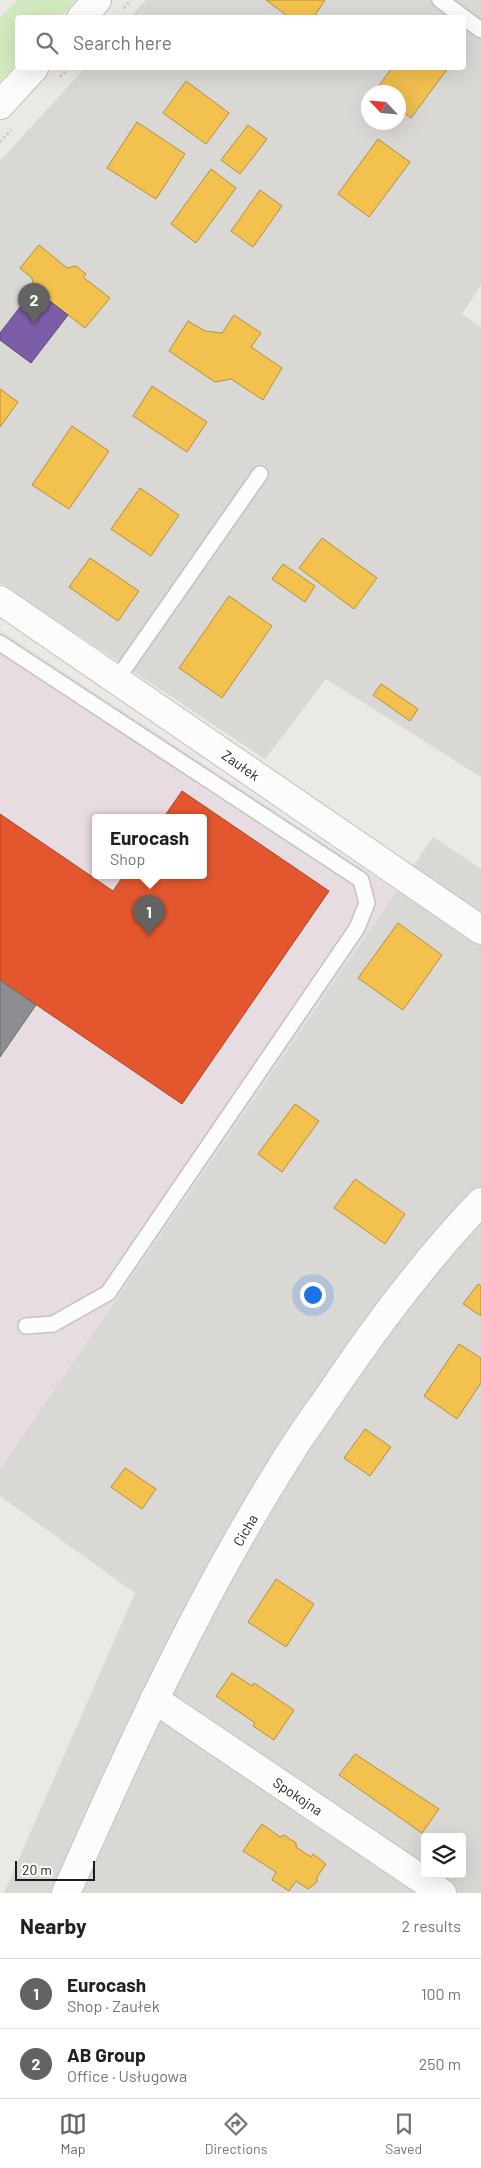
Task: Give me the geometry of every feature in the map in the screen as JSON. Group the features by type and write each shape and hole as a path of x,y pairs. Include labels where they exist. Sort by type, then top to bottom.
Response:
{"street":[{"path":"83,15 97,0"},
{"path":"0,105 32,70"},
{"name":"Zaułek","path":"0,600 481,930"},
{"name":"Cicha","path":"66,1893 154,1699 205,1599 285,1461 366,1342 452,1232 481,1202"},
{"name":"Spokojna","path":"154,1699 442,1893"}],"lane":[{"path":"440,0 460,15"},
{"path":"466,19 481,30"},
{"path":"117,679 260,474"},
{"path":"0,643 361,880 367,904 357,928 108,1293 53,1324 26,1326"}],"shaded area":[{"path":"146,0 481,0 481,285 462,314 481,327 481,777 326,679 265,759 0,583 0,161 83,70 466,70 466,15 132,15"},
{"path":"0,630 397,891 0,1469"},
{"path":"433,837 481,869 481,1893 4,1893 135,1593 0,1496 0,1469"}],"green space":[{"path":"17,0 76,0 62,15 15,15 15,65 0,82 0,18"}],"building: Homes":[{"path":"266,0 325,0 315,15 286,15"},
{"path":"391,70 447,70 411,118 406,114 406,85 379,85"},
{"path":"186,81 229,113 206,144 163,113"},
{"path":"137,122 185,154 156,199 107,168"},
{"path":"248,125 267,139 240,174 221,160"},
{"path":"378,139 410,162 369,217 338,194"},
{"path":"211,169 236,188 196,243 171,224"},
{"path":"260,190 282,206 253,247 231,231"},
{"path":"39,245 67,268 76,266 86,274 83,277 110,298 85,328 34,289 32,278 20,268"},
{"path":"234,315 261,333 251,347 282,368 263,400 231,379 215,382 169,351 188,321 205,331 222,333"},
{"path":"152,386 207,422 187,452 133,416"},
{"path":"0,389 18,402 0,427"},
{"path":"72,426 109,451 69,509 32,485"},
{"path":"140,488 179,515 151,556 111,529"},
{"path":"322,538 377,578 354,609 299,568"},
{"path":"90,558 139,591 118,621 69,587"},
{"path":"283,564 315,586 305,602 272,579"},
{"path":"229,596 272,626 222,698 179,668"},
{"path":"381,684 418,709 410,721 373,695"},
{"path":"398,923 442,955 403,1010 358,978"},
{"path":"295,1104 319,1121 282,1172 258,1154"},
{"path":"355,1179 405,1214 385,1244 334,1208"},
{"path":"478,1284 481,1286 481,1316 463,1304"},
{"path":"459,1344 481,1358 481,1383 457,1419 424,1396"},
{"path":"365,1429 391,1447 370,1476 344,1458"},
{"path":"125,1468 156,1489 142,1509 111,1487"},
{"path":"276,1579 314,1604 286,1647 248,1622"},
{"path":"232,1673 252,1686 254,1683 294,1710 274,1740 253,1726 255,1723 216,1696"},
{"path":"355,1754 439,1809 422,1833 339,1775"},
{"path":"262,1824 280,1837 284,1835 296,1843 296,1847 311,1857 313,1854 326,1864 317,1877 317,1882 308,1889 296,1881 289,1891 272,1880 276,1872 243,1851"}],"building: Shops":[{"path":"182,791 329,891 182,1104 0,980 0,814 92,877 92,879 95,879 113,891 121,879 207,879 207,814 166,814"}],"building: Offices":[{"path":"34,289 68,315 31,363 0,340 0,333"}],"building: Industry":[{"path":"0,980 36,1005 0,1057"}],"place":[{"name":"AB Group","path":"34,324"},
{"name":"Eurocash","path":"149,936"}]}
